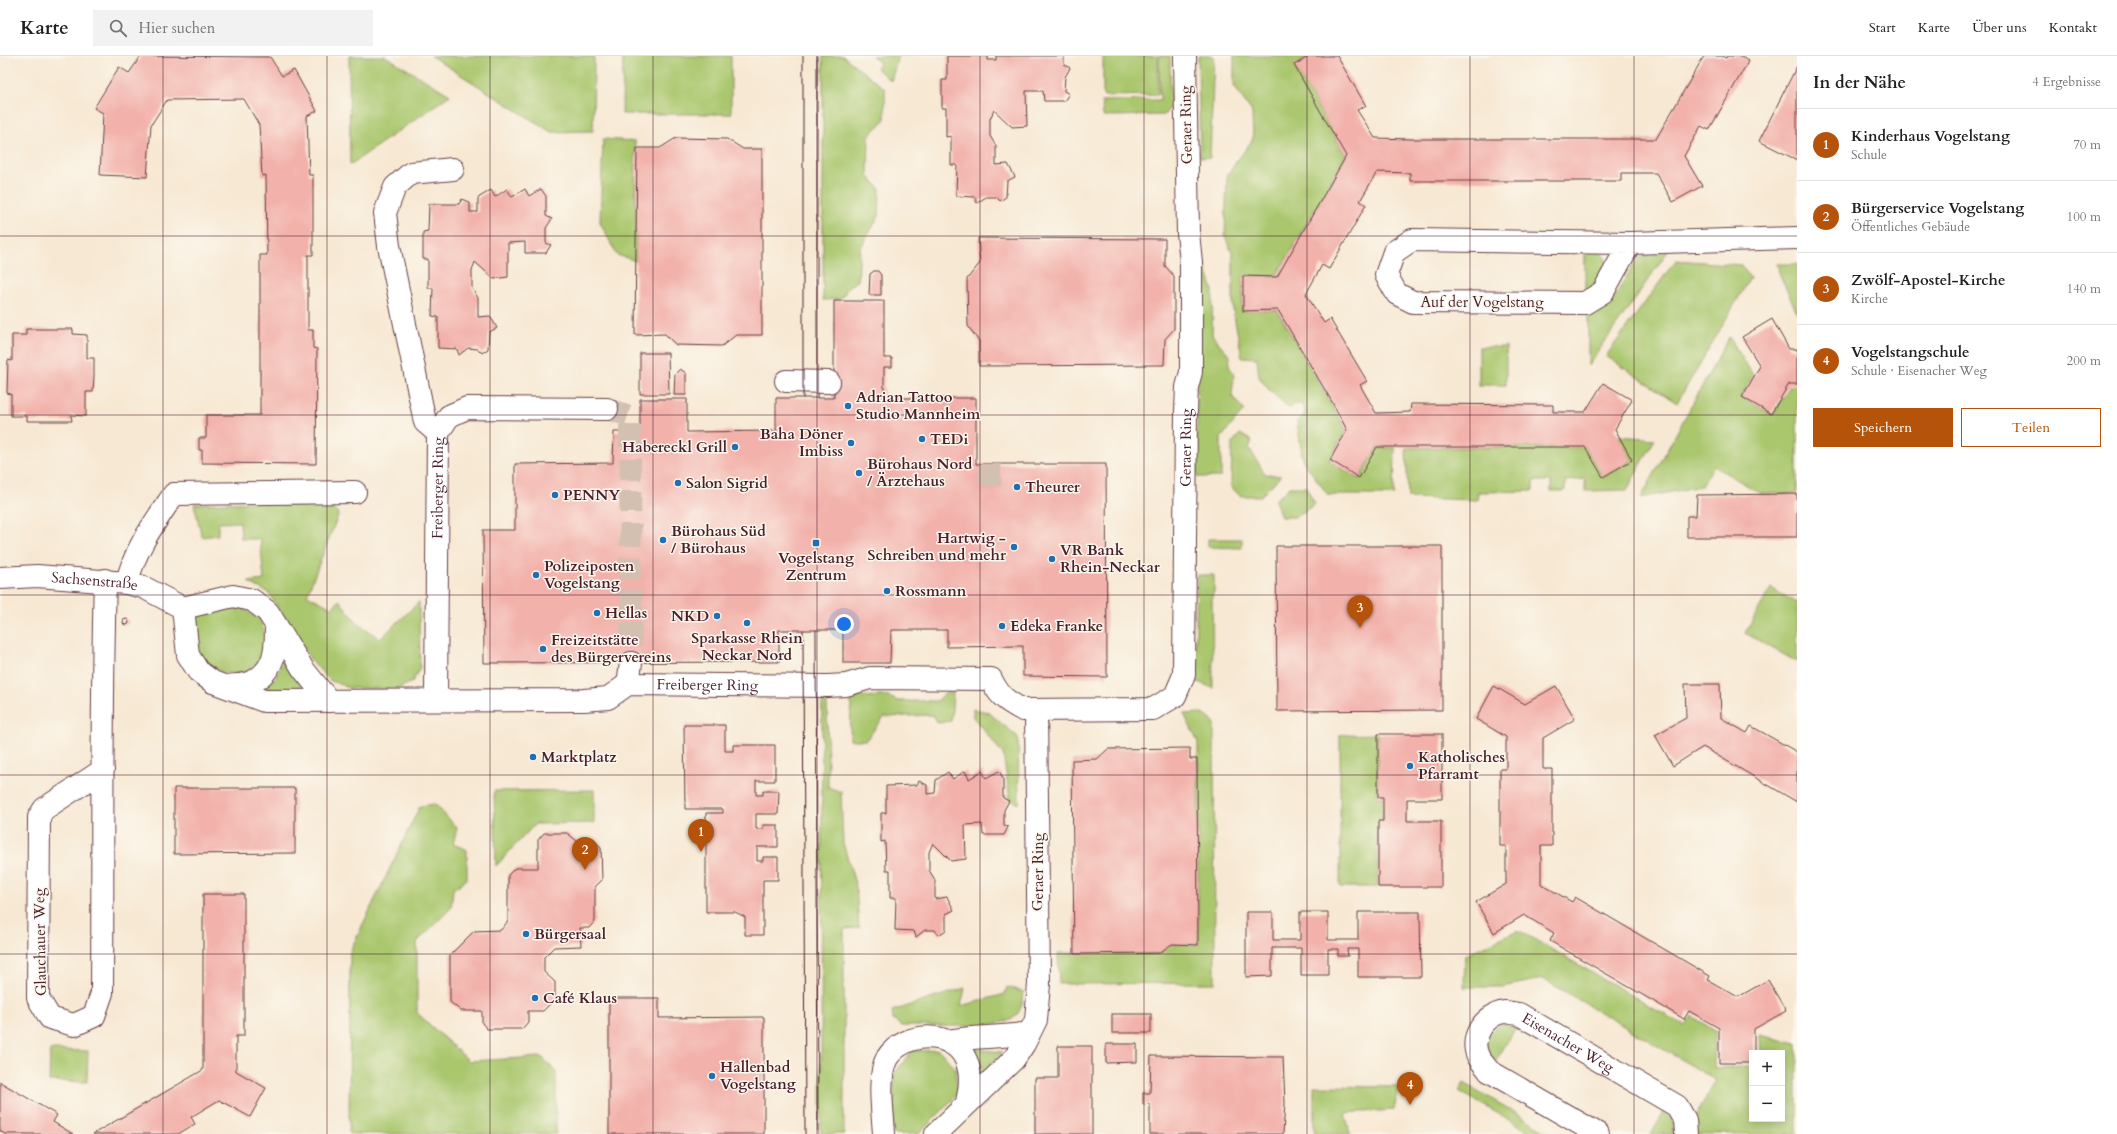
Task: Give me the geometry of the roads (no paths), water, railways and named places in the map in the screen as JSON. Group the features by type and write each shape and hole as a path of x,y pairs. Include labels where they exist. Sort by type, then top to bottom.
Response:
{"street":[{"name":"Geraer Ring","path":"837,686 870,678 990,678 996,691 1006,700 1023,710 1153,709 1175,696 1184,675 1186,411 1187,387 1191,372 1191,262 1188,233 1185,56"},
{"path":"438,433 425,422 389,246 385,213 395,187 411,173 453,169"},
{"name":"Auf der Vogelstang","path":"1630,243 1603,292 1585,303 1413,302 1397,294 1386,275 1394,252 1412,240 1630,243 1797,238"},
{"path":"786,381 829,382"},
{"name":"Freiberger Ring","path":"436,700 438,433 449,416 467,408 607,409"},
{"path":"127,583 131,566 149,531 174,494 326,491 355,492"},
{"name":"Sachsenstraße","path":"0,578 37,576 105,580 127,583 143,587 184,608"},
{"name":"Glauchauer Weg","path":"102,770 44,809 39,817 38,998 50,1018 74,1025 94,1016 102,993 102,770 105,580"},
{"path":"276,628 276,652 268,670 252,682 227,686 213,682 198,671 188,654 184,608 233,596 252,600 268,612 276,628 303,669 329,701"},
{"name":"Freiberger Ring","path":"227,686 264,701 329,701 584,700 608,698 629,673 786,686 837,686"},
{"name":"Geraer Ring","path":"936,1134 967,1102 1014,1058 1036,1020 1039,991 1036,710"},
{"name":"Eisenacher Weg","path":"1598,1134 1489,1071 1477,1056 1475,1039 1482,1024 1492,1016 1505,1012 1519,1014 1677,1106 1685,1120 1686,1134"},
{"path":"947,1041 965,1038 1009,1037 1029,1033"},
{"path":"884,1134 882,1075 887,1058 896,1049 913,1039 936,1037 947,1041 959,1050 966,1059 969,1069 970,1090 967,1102"}],"tunnel":[{"path":"607,409 630,416 631,663"},
{"path":"990,464 990,489"}],"tram line":[{"path":"803,56 803,398"},
{"path":"817,56 817,398"},
{"path":"803,630 805,1134"},
{"path":"816,630 818,1134"}],"place":[{"name":"Adrian Tattoo Studio Mannheim","path":"848,406"},
{"name":"TEDi","path":"922,439"},
{"name":"Baha Döner Imbiss","path":"851,443"},
{"name":"Habereckl Grill","path":"735,447"},
{"name":"Bürohaus Nord / Ärztehaus","path":"859,473"},
{"name":"Salon Sigrid","path":"678,483"},
{"name":"Theurer","path":"1017,487"},
{"name":"PENNY","path":"555,495"},
{"name":"Bürohaus Süd / Bürohaus","path":"663,540"},
{"name":"Vogelstang Zentrum","path":"816,543"},
{"name":"Hartwig - Schreiben und mehr","path":"1014,547"},
{"name":"VR Bank Rhein-Neckar","path":"1052,559"},
{"name":"Polizeiposten Vogelstang","path":"536,575"},
{"name":"Rossmann","path":"887,591"},
{"name":"Hellas","path":"597,613"},
{"name":"NKD","path":"717,616"},
{"name":"Sparkasse Rhein Neckar Nord","path":"747,623"},
{"name":"Edeka Franke","path":"1002,626"},
{"name":"Zwölf-Apostel-Kirche","path":"1360,628"},
{"name":"Freizeitstätte des Bürgervereins","path":"543,649"},
{"name":"Marktplatz","path":"533,757"},
{"name":"Katholisches Pfarramt","path":"1410,766"},
{"name":"Kinderhaus Vogelstang","path":"701,852"},
{"name":"Bürgerservice Vogelstang","path":"585,870"},
{"name":"Bürgersaal","path":"526,934"},
{"name":"Café Klaus","path":"535,998"},
{"name":"Hallenbad Vogelstang","path":"712,1076"},
{"name":"Vogelstangschule","path":"1410,1105"}]}
